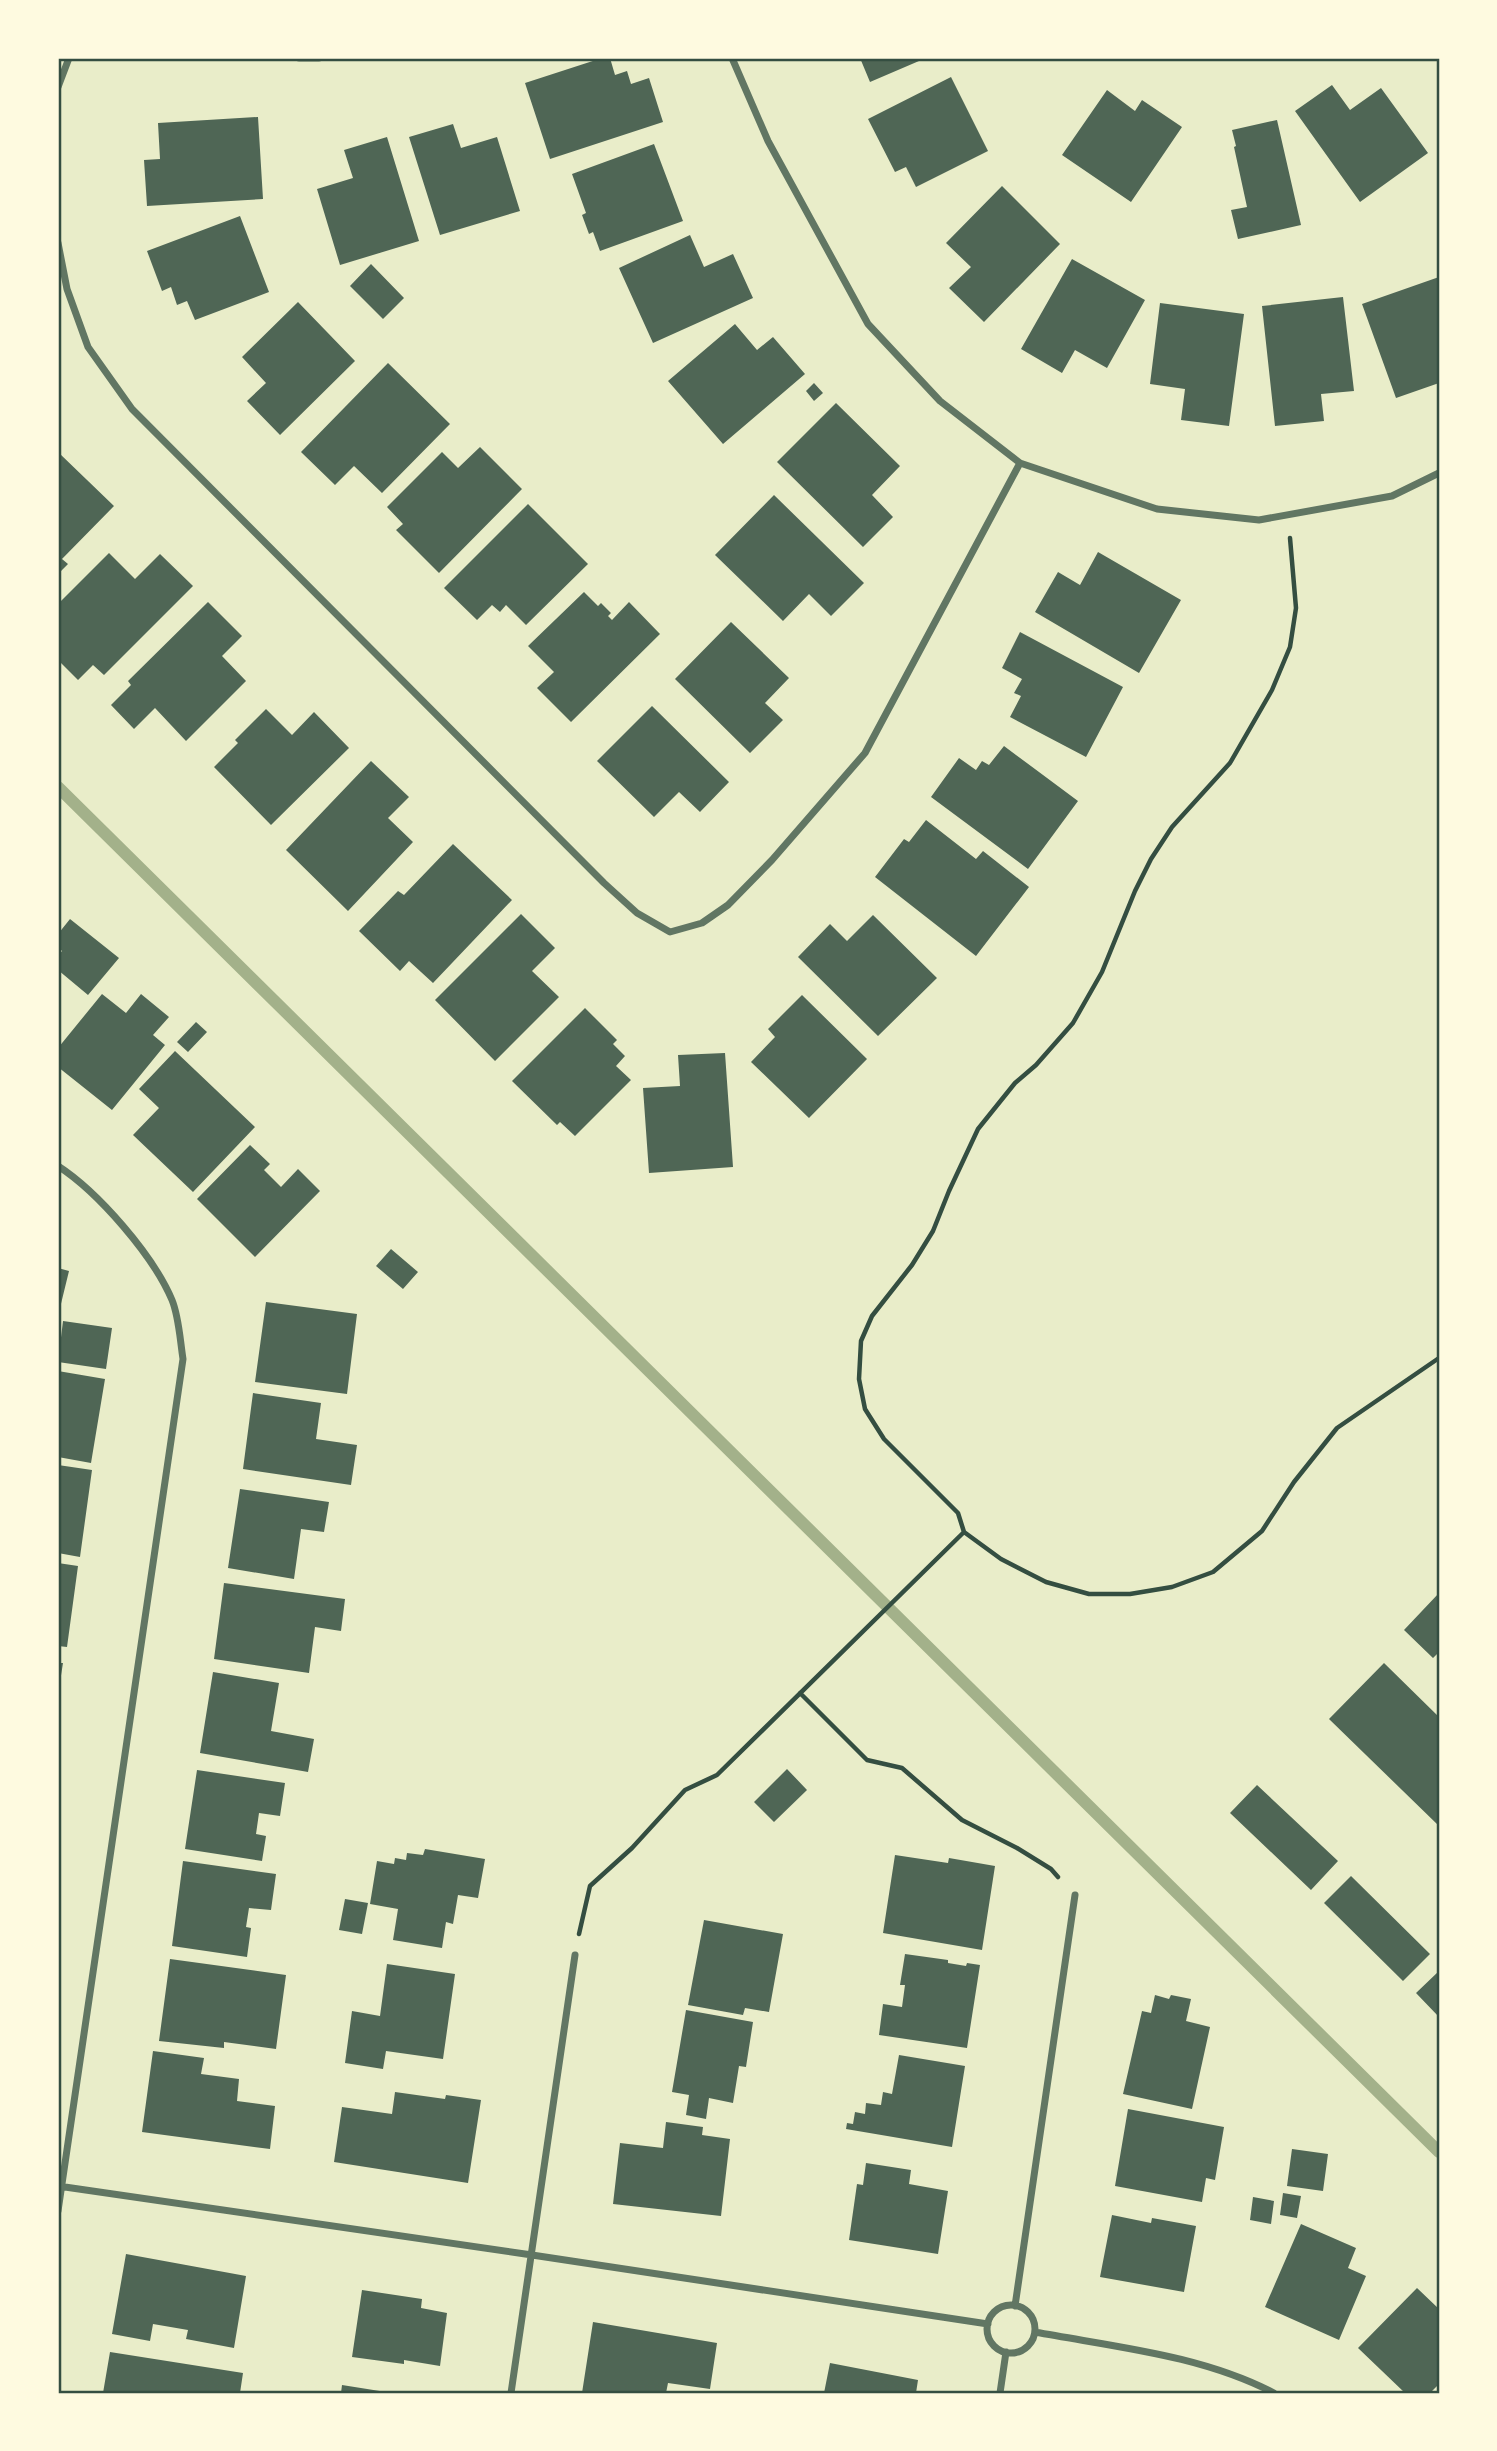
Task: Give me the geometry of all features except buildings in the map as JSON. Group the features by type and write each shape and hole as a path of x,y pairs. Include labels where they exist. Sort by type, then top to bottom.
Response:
{"street":[{"path":"58,87 67,58"},
{"path":"299,58 318,58"},
{"path":"732,58 768,141 869,324 940,401 1020,463 1157,509 1259,520 1392,496 1439,473"},
{"path":"58,243 67,289 88,347 132,409 604,883 637,913 670,932 702,923 728,905 772,860 865,753 1020,463"},
{"path":"58,1166 76,1178 146,1253 173,1302 183,1359 58,2211"},
{"path":"1014,2306 1075,1895"},
{"path":"511,2393 575,1955"},
{"path":"60,2187 988,2324"},
{"path":"1014,2306 1020,2307 1032,2317 1035,2332 1033,2340 1022,2350 1006,2352 993,2344 989,2337 988,2324 998,2309 1014,2306"},
{"path":"1035,2332 1174,2358 1244,2377 1274,2393"},
{"path":"1000,2393 1006,2352"}],"path":[{"path":"1288,516 1296,608 1290,647 1272,690 1230,763 1172,827 1151,859 1102,972 1073,1023 1036,1065 1015,1083 978,1129 933,1231 912,1265 872,1316 861,1341 859,1379 866,1409 884,1439 958,1513 964,1532 1001,1559 1046,1581 1089,1594 1130,1594 1172,1587 1213,1572 1262,1531 1294,1482 1337,1428 1439,1357"},
{"path":"575,1955 590,1886 632,1848 685,1790 716,1775 964,1532"},
{"path":"800,1693 867,1760 902,1768 962,1820 1051,1868 1075,1895"}],"waterway":[{"path":"58,787 1439,2152"}]}
